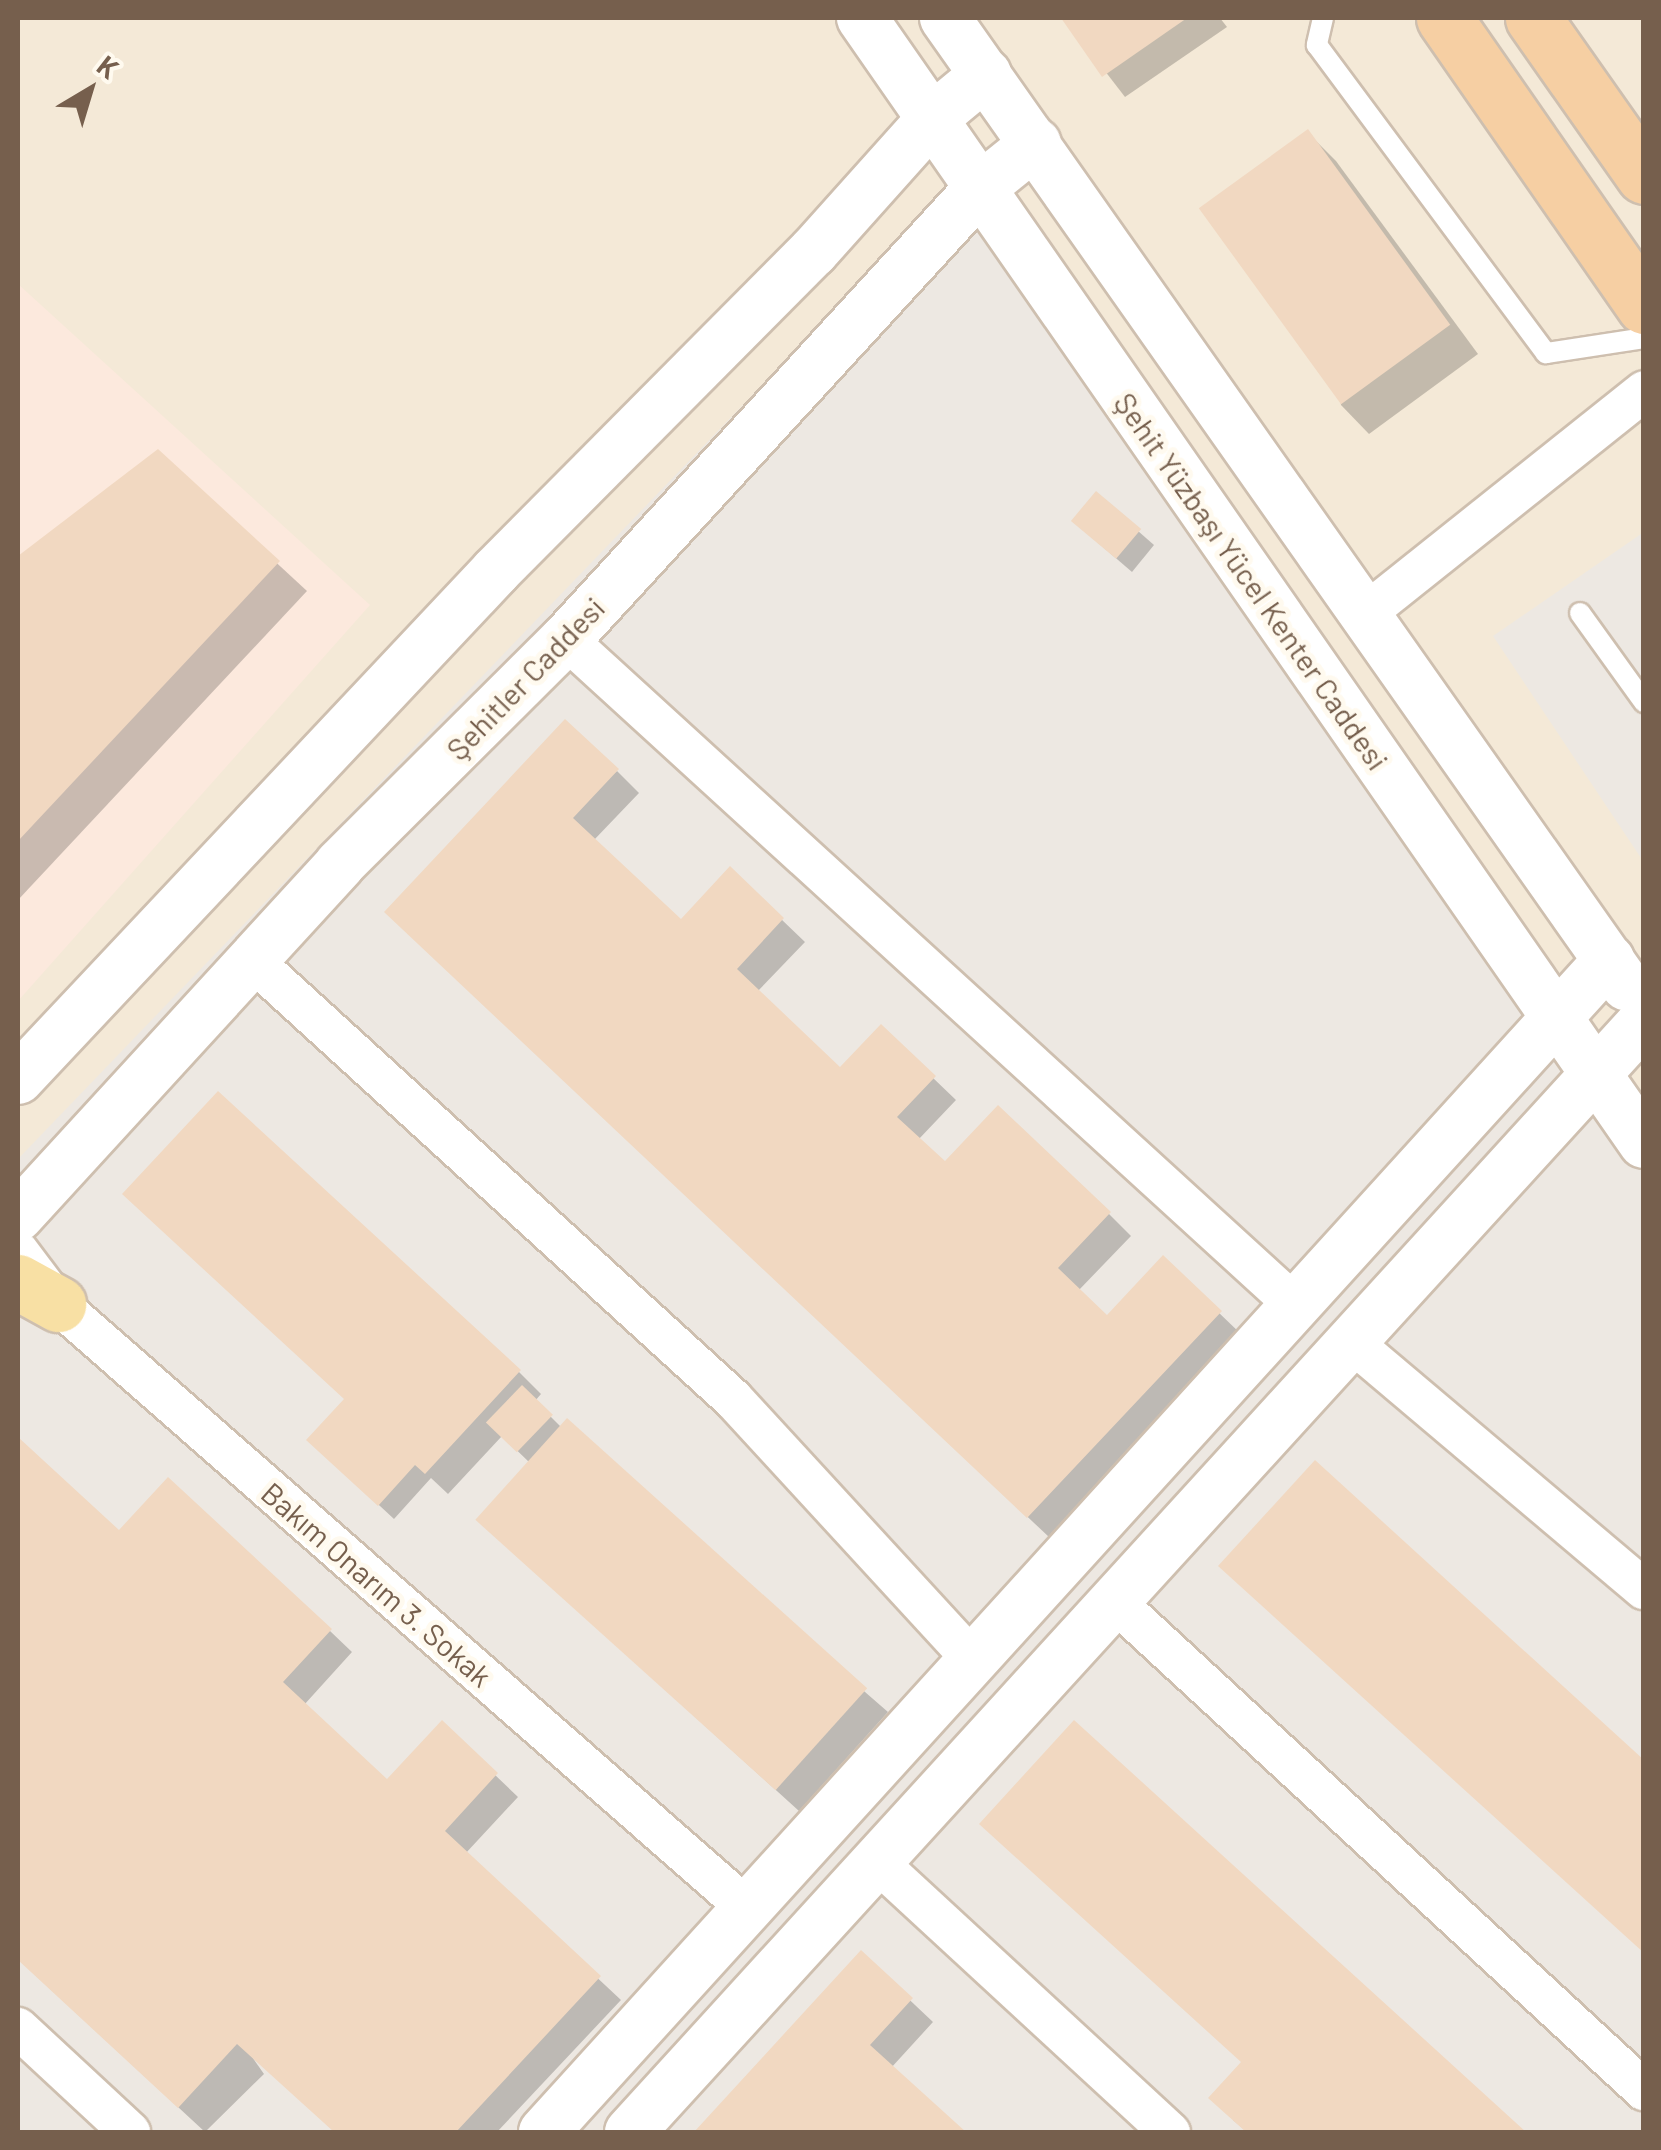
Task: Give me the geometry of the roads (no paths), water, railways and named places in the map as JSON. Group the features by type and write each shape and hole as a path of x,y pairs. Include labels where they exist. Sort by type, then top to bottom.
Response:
{"highway":[{"path":"1444,18 1644,306"},
{"path":"1534,18 1644,176"}],"street":[{"name":"Şehit Yüzbaşı Yücel Kenter Caddesi","path":"862,18 1644,1143"},
{"path":"945,18 1644,1009"},
{"path":"18,1079 496,571 813,252 932,118 986,74"},
{"name":"Şehitler Caddesi","path":"18,1216 253,961 566,638 978,189 1036,143"},
{"path":"1366,614 1644,391"},
{"path":"566,638 1294,1304"},
{"path":"544,2132 1609,960"},
{"path":"253,961 733,1399 972,1659"},
{"path":"630,2132 1593,1072 1644,1022"},
{"name":"Bakım Onarım 3. Sokak","path":"18,1250 38,1294 747,1908"},
{"path":"1349,1340 1644,1589"},
{"path":"1113,1600 1644,2090"},
{"path":"876,1861 1170,2132"},
{"path":"18,2028 130,2132"}],"lane":[{"path":"1324,18 1318,45 1546,353 1644,338"},
{"path":"1580,614 1644,702"}]}
